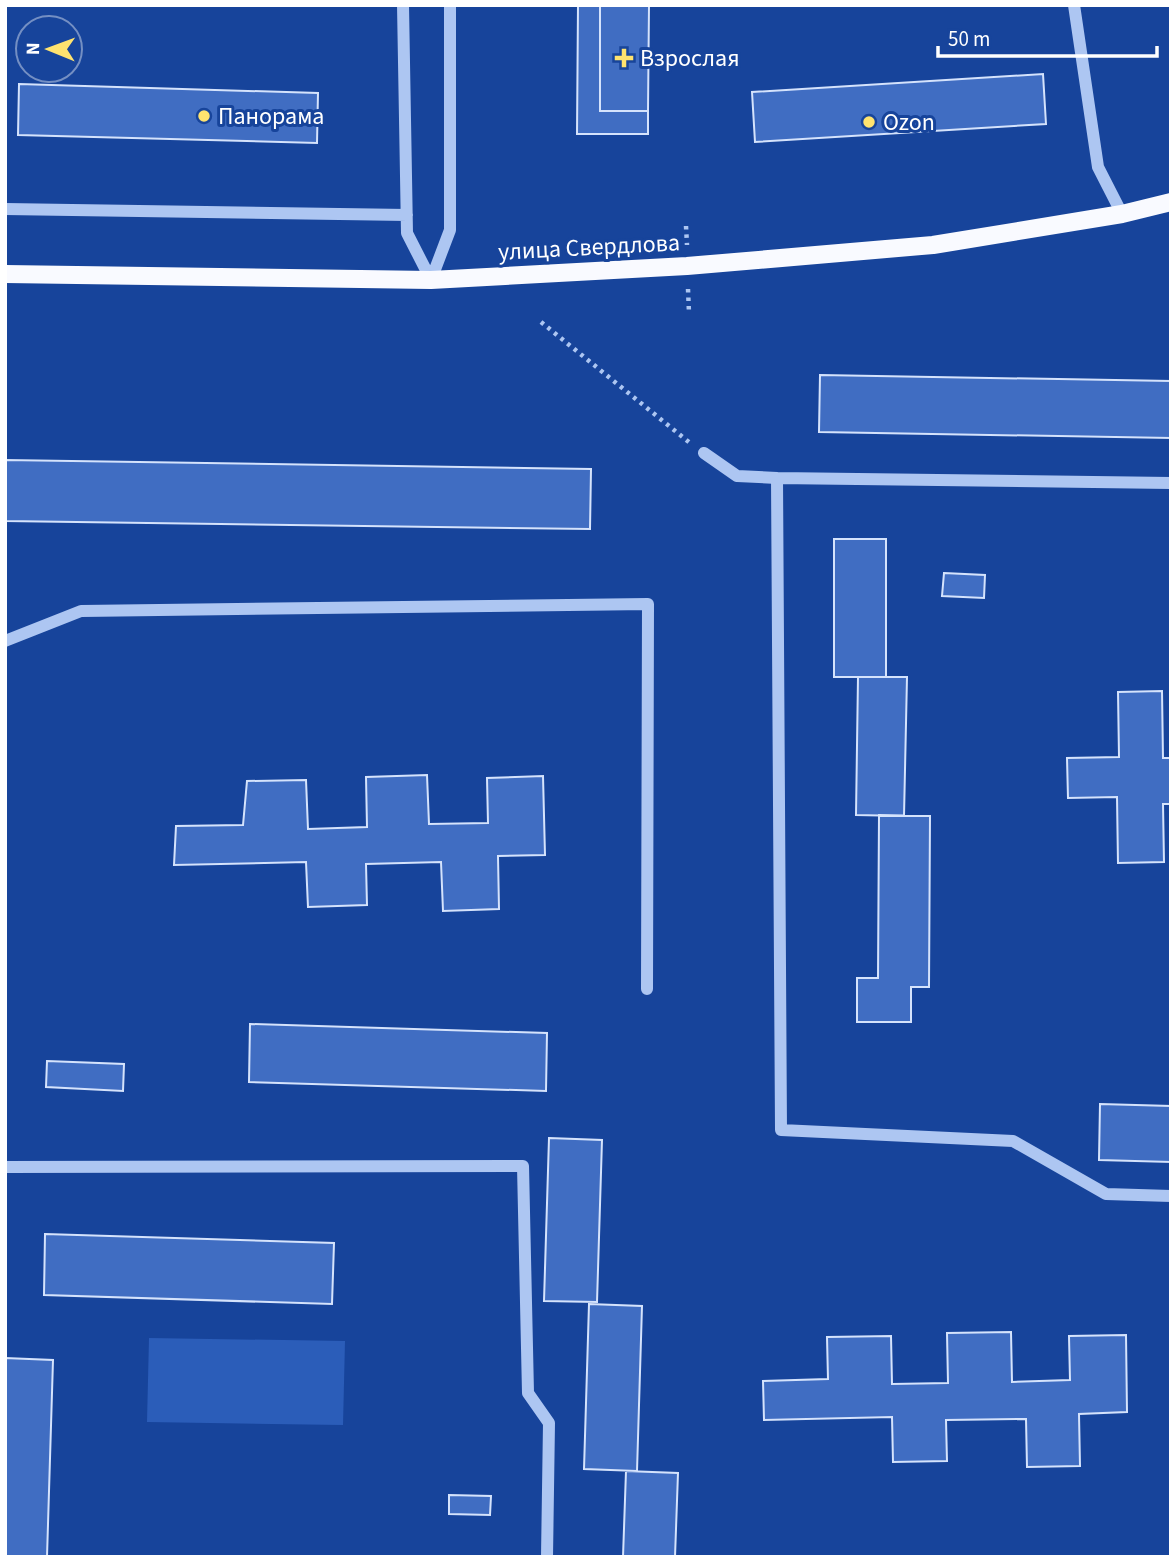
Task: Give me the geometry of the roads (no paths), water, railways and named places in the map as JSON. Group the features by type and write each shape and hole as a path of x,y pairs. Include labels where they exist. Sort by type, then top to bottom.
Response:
{"main road":[{"name":"улица Свердлова","path":"5,274 431,280 687,266 933,245 1122,214 1171,202"}],"street":[{"path":"403,5 407,233 431,280"},
{"path":"431,280 450,230 450,5"},
{"path":"1074,5 1098,167 1122,214"},
{"path":"5,209 407,215"},
{"path":"704,453 737,476 1171,483"},
{"path":"777,478 781,1130 1013,1141 1106,1194 1171,1196"},
{"path":"5,641 81,611 648,604 647,989"},
{"path":"5,1167 523,1166 528,1393 549,1423 547,1557"}],"place":[{"name":"Взрослая","path":"624,58"},
{"name":"Панорама","path":"204,116"},
{"name":"Ozon","path":"869,122"}]}
